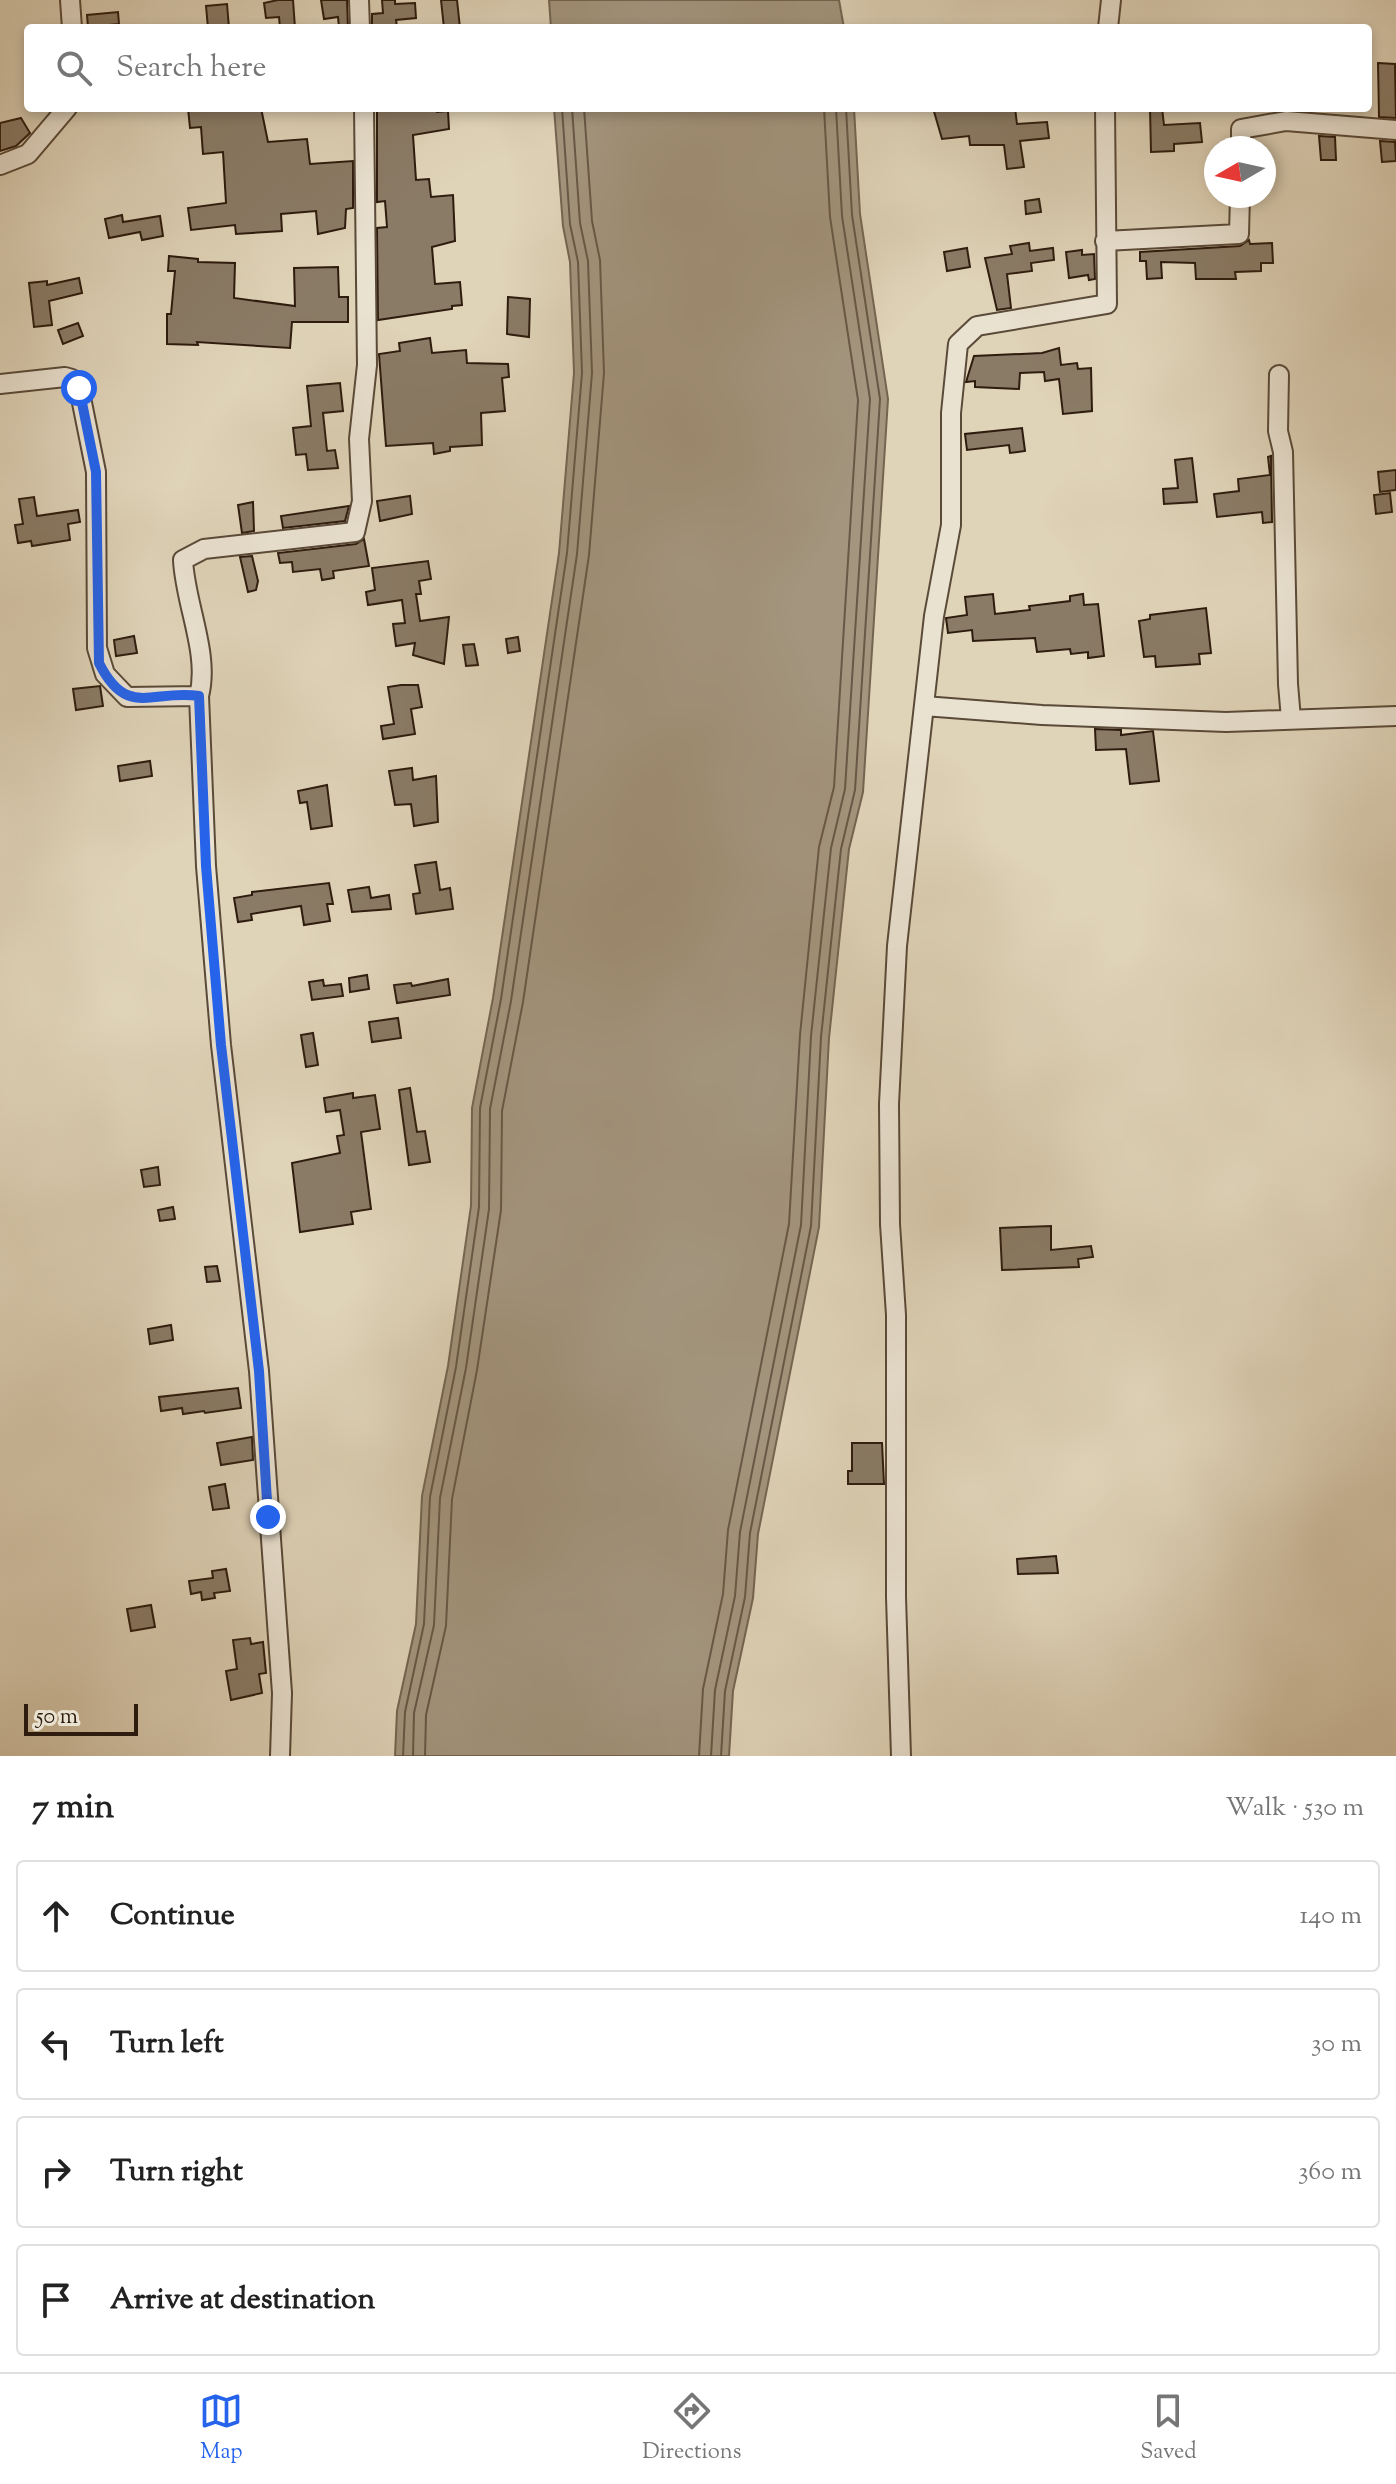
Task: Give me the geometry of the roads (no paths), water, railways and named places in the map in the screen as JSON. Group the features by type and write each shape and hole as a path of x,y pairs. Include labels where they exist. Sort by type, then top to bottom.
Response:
{"street":[{"path":"70,0 72,24"},
{"path":"359,0 360,24"},
{"path":"1108,24 1111,0"},
{"path":"0,165 28,154 64,112"},
{"path":"280,1756 282,1693 259,1371 220,1030 206,866 199,696 204,678 185,593 183,560 204,549 355,532 361,517 359,439 367,365 364,112"},
{"path":"901,1756 896,1597 896,1315 890,1224 889,1104 897,946 934,616 951,525 951,413 958,344 977,326 1107,304 1105,112"},
{"path":"1241,136 1241,129 1286,121 1396,130"},
{"path":"1105,241 1239,234 1240,208"},
{"path":"1279,375 1278,431 1283,452 1291,719"},
{"path":"0,384 65,377 72,379 79,388 96,472 97,648 105,674 127,697 199,696"},
{"path":"924,706 1226,722 1396,716"}],"water":[{"path":"549,0 839,0 843,24 551,24"},
{"path":"554,112 854,112 860,214 888,399 863,792 849,849 829,1038 819,1227 758,1534 753,1598 733,1691 729,1756 395,1756 397,1711 416,1624 422,1496 448,1366 471,1206 472,1108 493,998 559,553 574,373 570,262 563,226"}]}
